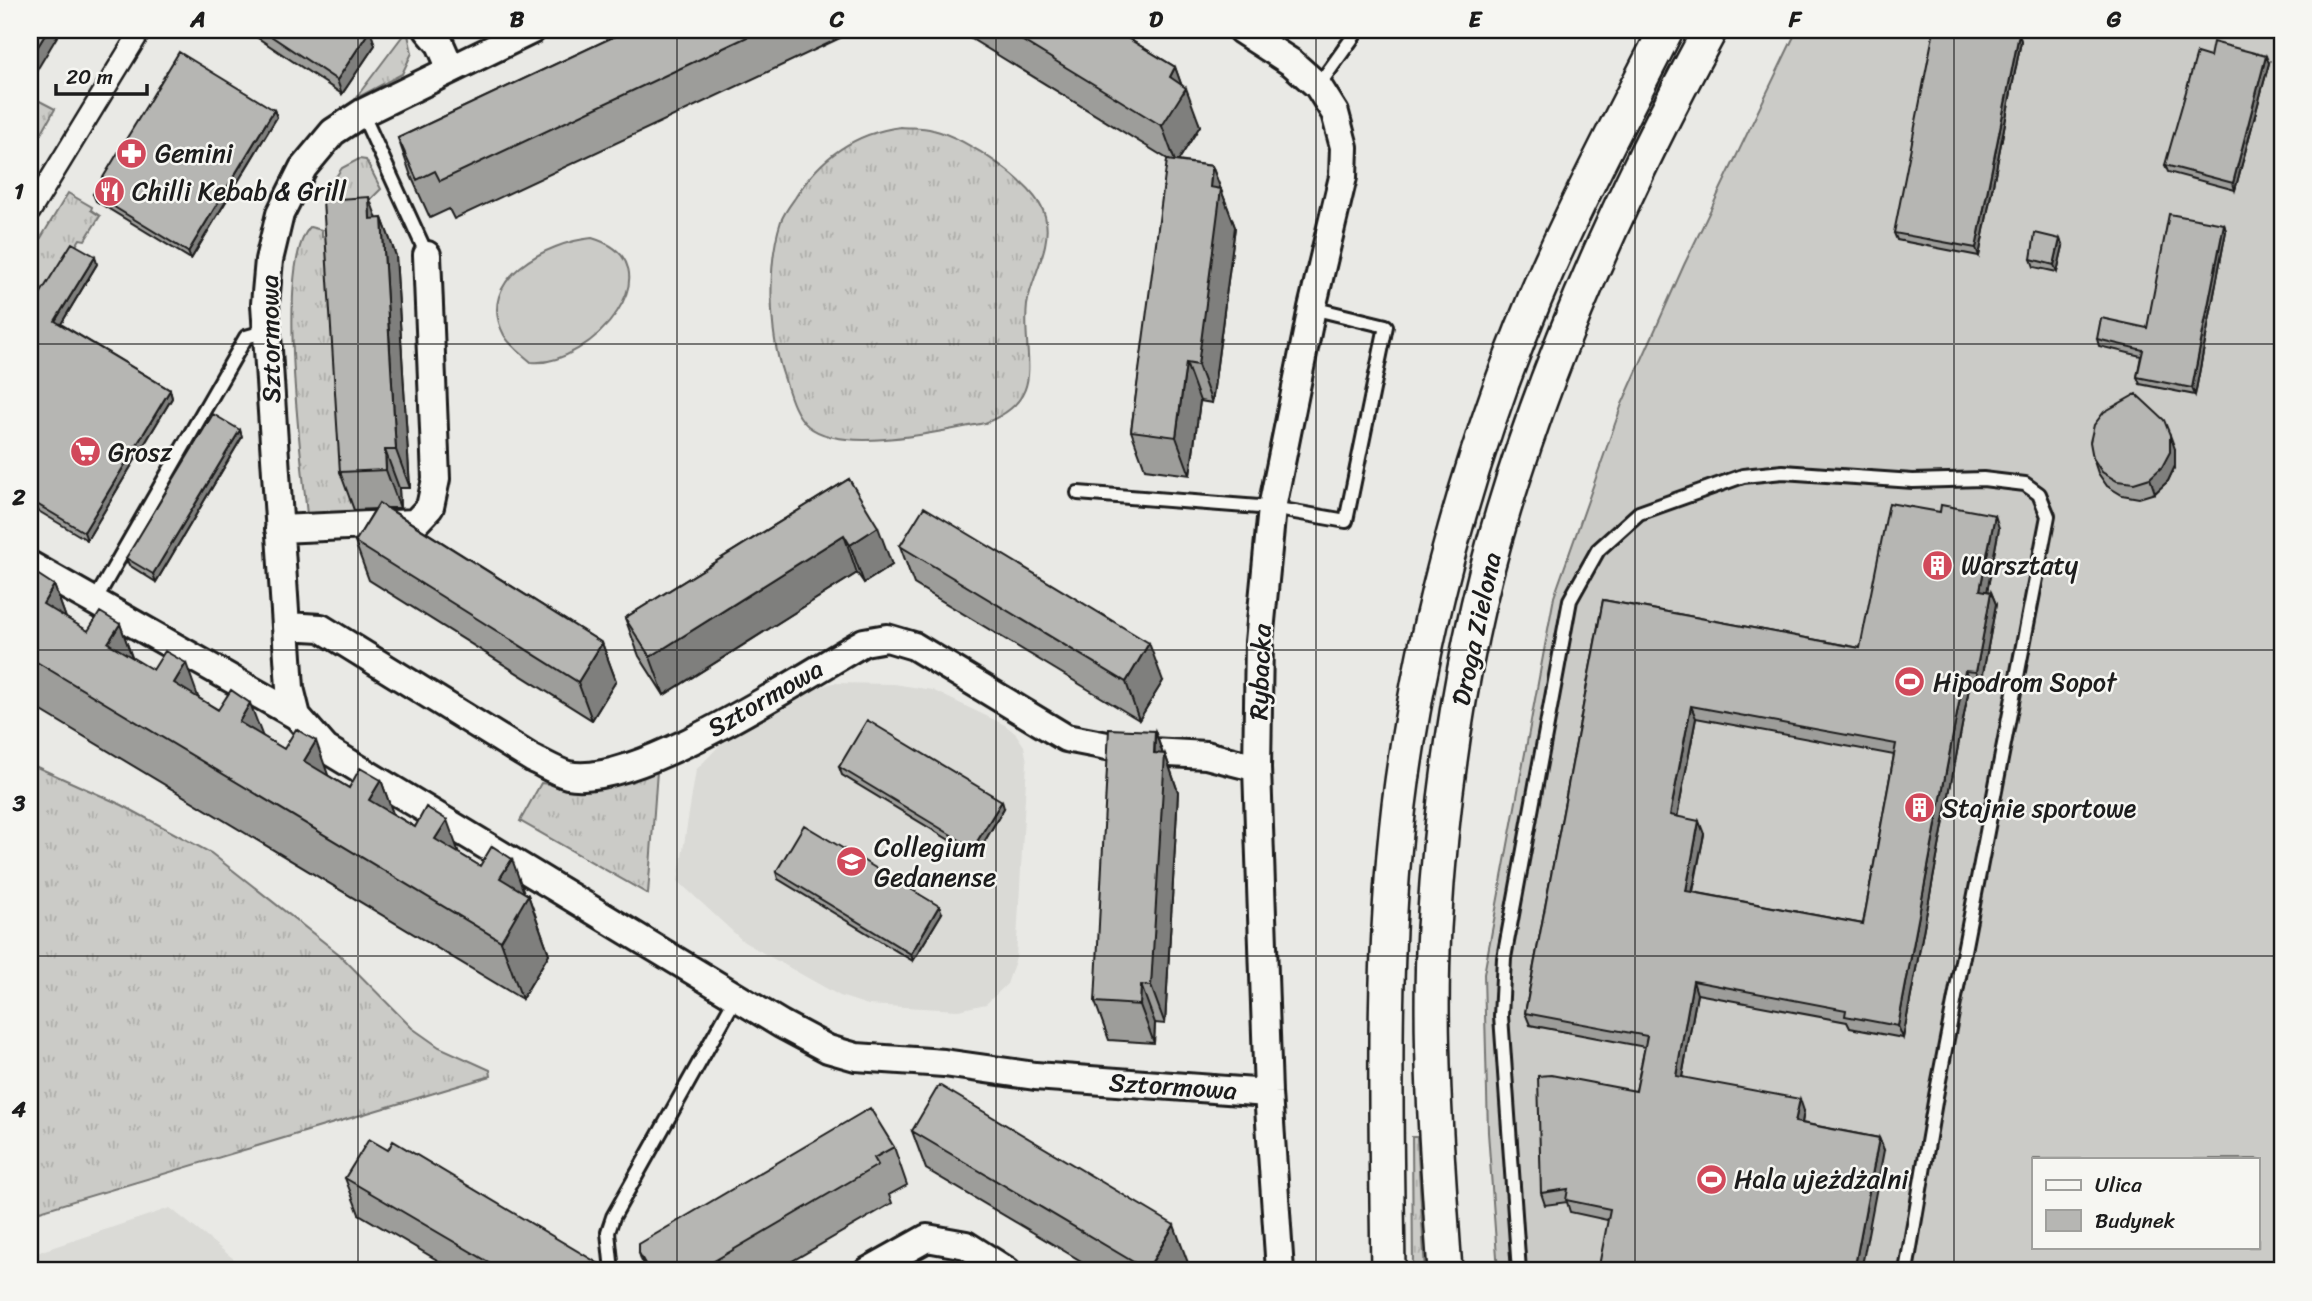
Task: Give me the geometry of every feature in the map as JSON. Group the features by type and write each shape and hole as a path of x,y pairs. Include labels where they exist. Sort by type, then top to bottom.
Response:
{"street":[{"path":"30,212 141,30"},
{"path":"428,30 440,44 451,69"},
{"name":"Sztormowa","path":"297,716 290,688 267,330 269,260 280,214 303,168 333,132 362,113 532,30"},
{"name":"Rybacka","path":"1241,30 1292,63 1318,86 1335,113 1344,147 1343,177 1312,308 1272,508 1259,642 1257,768 1268,1093 1280,1271"},
{"name":"Droga Zielona","path":"1388,1271 1386,1042 1390,910 1409,739 1436,606 1471,477 1547,272 1666,30"},
{"name":"Droga Zielona","path":"1446,1271 1434,1107 1434,930 1440,841 1458,705 1470,641 1502,513 1559,348 1630,189 1710,30"},
{"path":"279,529 415,523 430,507 436,480 427,255"},
{"name":"Sztormowa","path":"30,565 297,716 326,749 736,997 828,1049 856,1057 944,1063 1035,1076 1268,1093"},
{"name":"Sztormowa","path":"287,626 321,628 533,759 568,775 605,774 674,750 864,642 887,638 914,646 1066,738 1133,751 1206,755 1257,768"},
{"path":"868,1271 927,1238 965,1245 1007,1271"}],"lane":[{"path":"1318,86 1358,30"},
{"path":"362,113 427,255"},
{"path":"1079,493 1272,508 1346,521 1386,326 1312,308"},
{"path":"94,602 246,337 267,330"},
{"path":"1519,1271 1501,1016 1504,958 1570,600 1598,550 1639,513 1704,487 1743,476 1783,472 1913,481 1983,479 2025,484 2039,494 2048,516 1936,1096 1906,1271"},
{"path":"612,1271 608,1232 613,1217 736,997"}],"shaded area":[{"name":"Collegium Gedanense","path":"833,683 894,684 932,690 1005,725 1016,734 1024,746 1027,762 1016,958 1007,984 986,1004 958,1010 868,1005 840,996 744,942 678,881 696,770 720,745 804,692"},
{"path":"170,1208 249,1271 30,1271 30,1255"}],"green space":[{"path":"407,30 412,53 402,74 355,99"},
{"name":"Hipodrom Sopot","path":"1797,30 2282,30 2282,1271 1498,1271 1488,1132 1484,974 1554,597 1622,404 1684,265"},
{"path":"30,96 55,109 33,148 30,146"},
{"path":"901,127 929,129 963,142 998,164 1029,190 1039,203 1047,227 1044,250 1027,305 1028,374 1025,388 1018,401 1005,413 985,423 919,435 868,440 824,435 808,426 799,415 778,357 772,298 776,238 787,209 815,171 827,160 839,150 868,135"},
{"path":"359,159 366,160 381,189 366,204 327,206 324,194 342,168"},
{"path":"68,193 92,207 91,210 100,216 85,240 80,239 45,296 30,311 30,256"},
{"path":"310,227 322,230 322,237 337,238 354,512 351,514 307,515 292,320 294,280 300,248"},
{"path":"592,238 617,251 628,269 627,290 617,312 600,332 578,349 554,359 531,362 504,335 497,315 499,297 507,281 520,267 537,256 555,247"},
{"path":"30,764 122,805 211,853 339,954 412,1028 439,1047 490,1070 491,1076 30,1214 30,947 35,938 30,934"},
{"path":"657,771 648,894 520,821 541,783 591,789"},
{"path":"1412,1137 1417,1137 1425,1271 1413,1271"}],"building":[{"path":"30,30 48,30 32,56 30,55"},
{"path":"262,30 370,30 337,80"},
{"path":"628,30 762,30 440,181 435,171 417,180 398,138"},
{"path":"1005,30 1114,30 1175,67 1170,77 1186,88 1162,126"},
{"path":"1934,30 1999,30 2019,34 1976,248 1894,233"},
{"path":"2213,42 2266,56 2233,183 2165,165 2197,53 2210,57"},
{"path":"179,52 274,110 188,252 93,194"},
{"path":"1167,160 1212,166 1210,187 1221,189 1198,365 1186,363 1176,437 1131,431"},
{"path":"369,197 370,219 382,218 396,450 385,450 386,470 340,472 323,200"},
{"path":"2169,214 2224,224 2192,388 2137,377 2143,350 2097,339 2101,318 2147,328"},
{"path":"2035,233 2060,239 2054,265 2031,259"},
{"name":"Grosz","path":"72,243 95,256 55,321 170,390 84,532 30,500 30,306 32,307"},
{"path":"2136,394 2164,420 2170,435 2170,452 2162,467 2150,478 2134,483 2117,481 2102,472 2093,458 2090,442 2094,425 2104,412"},
{"path":"213,414 240,430 153,574 126,558"},
{"path":"849,479 878,527 850,545 844,535 650,657 625,618"},
{"path":"379,503 602,643 578,682 355,542"},
{"path":"1889,503 1940,512 1941,505 1995,515 1980,590 1991,592 1985,626 1976,672 1965,671 1898,1026 1845,1016 1846,1010 1693,981 1676,1076 1800,1099 1795,1122 1879,1138 1854,1271 1598,1271 1610,1209 1566,1200 1568,1189 1541,1193 1538,1076 1551,1075 1636,1091 1647,1036 1525,1013 1603,600 1860,648","holes":["1691,706 1896,744 1863,924 1686,891 1699,821 1670,815"]},
{"path":"924,507 1149,643 1126,682 900,546"},
{"path":"34,572 54,585 43,604 88,631 100,612 120,624 108,643 153,670 165,651 186,663 174,683 218,710 231,690 250,703 239,722 284,749 296,729 316,741 304,761 349,788 360,768 381,780 369,800 415,827 426,807 447,820 435,839 480,866 492,846 512,859 500,878 528,895 501,941 30,658 30,579"},
{"path":"867,720 1002,801 973,848 839,767"},
{"path":"1109,729 1155,731 1154,753 1165,754 1151,986 1141,985 1140,1005 1095,1002"},
{"path":"804,825 939,906 911,954 776,872"},
{"path":"939,1085 1174,1225 1147,1270 912,1131"},
{"path":"870,1108 894,1147 874,1158 878,1165 697,1271 649,1271 639,1253 639,1244"},
{"path":"369,1139 388,1150 393,1141 611,1271 504,1271 345,1178"}],"place":[{"name":"Gemini","path":"132,153"},
{"name":"Chilli Kebab & Grill","path":"109,191"},
{"name":"Grosz","path":"85,452"},
{"name":"Warsztaty","path":"1938,565"},
{"name":"Hipodrom Sopot","path":"1910,682"},
{"name":"Stajnie sportowe","path":"1919,808"},
{"name":"Collegium Gedanense","path":"851,862"},
{"name":"Hala ujeżdżalni","path":"1711,1179"}]}
